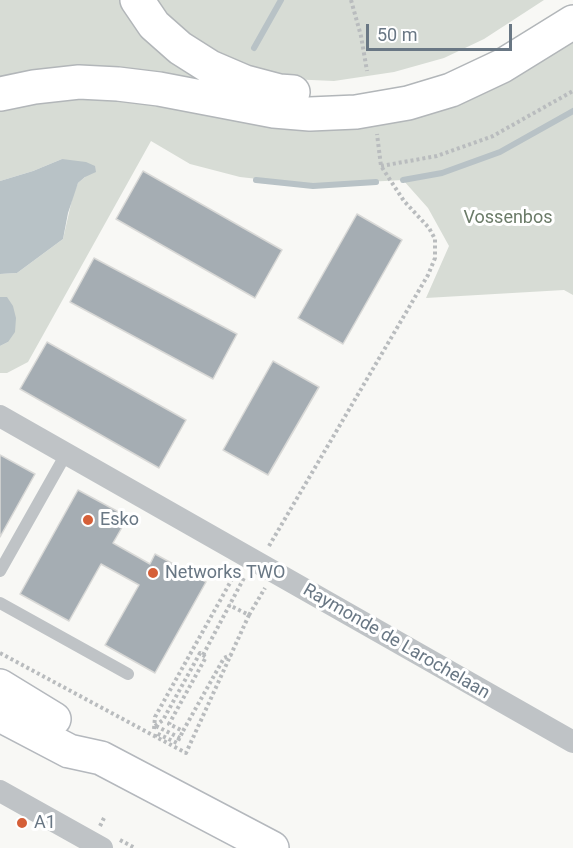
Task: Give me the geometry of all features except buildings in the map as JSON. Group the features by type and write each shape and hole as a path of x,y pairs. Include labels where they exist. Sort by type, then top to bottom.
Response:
{"main road":[{"path":"137,0 154,25 180,48 210,67 244,82 279,91 314,94 353,93 402,86 443,73 488,53 531,27 565,0"},
{"path":"0,94 34,87 79,82 159,89 274,111 310,114 356,112 408,103 451,90 502,66 573,22"},
{"path":"0,686 77,732 101,758"},
{"path":"0,715 69,751 101,758 272,848"}],"street":[{"name":"Raymonde de Larochelaan","path":"0,416 573,742"},
{"path":"0,791 102,848"}],"lane":[{"path":"0,571 66,454"},
{"path":"0,603 128,674"}],"path":[{"path":"351,0 361,36 367,71"},
{"path":"381,166 437,156 493,136 573,91"},
{"path":"154,727 155,717 258,563 428,275 435,258 435,239 429,228 404,201 381,166 375,124"},
{"path":"203,655 229,605 258,563"},
{"path":"0,652 186,753 249,615 258,563"},
{"path":"229,605 249,615"},
{"path":"154,727 163,720 200,653 203,655"},
{"path":"183,731 169,724 206,657 203,655"},
{"path":"155,736 156,733 177,743 224,658 231,655"},
{"path":"154,727 180,738"}],"green space":[{"path":"0,0 123,0 239,91 0,84"},
{"path":"154,0 544,0 484,39 444,58 394,72 334,81 289,79 250,71 182,32"},
{"name":"Vossenbos","path":"573,36 573,295 564,290 426,298 449,246 428,208 403,180 312,185 240,177 190,164 151,141 28,362 7,373 0,373 0,346 8,342 7,297 0,297 0,274 17,273 63,239 73,195 78,183 85,177 62,159 0,181 0,106 79,94 310,125"}],"shaded area":[{"path":"62,159 86,162 95,166 96,172 78,183 68,213 63,239 17,273 0,274 0,181"},
{"path":"0,297 7,297 13,306 16,318 15,332 8,342 0,346"}],"waterway":[{"path":"254,48 281,0"},
{"path":"403,180 442,173 500,152 573,111"},
{"path":"256,180 313,186 376,182"}],"place":[{"name":"Esko","path":"88,520"},
{"name":"Networks TWO","path":"153,573"},
{"name":"A1","path":"22,823"}]}
